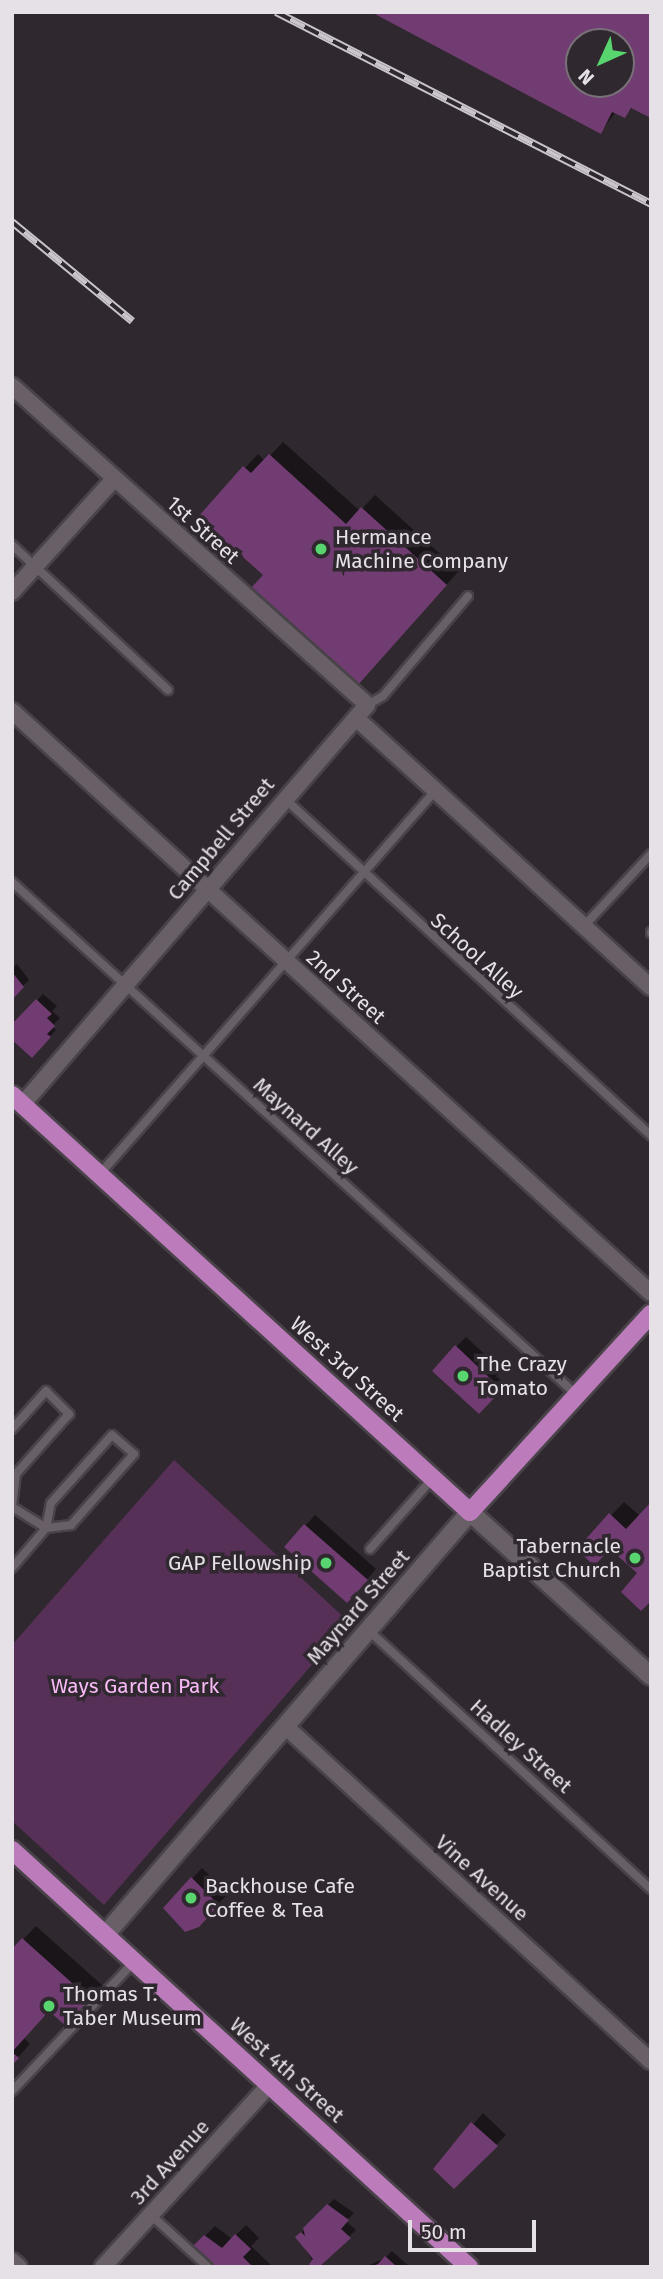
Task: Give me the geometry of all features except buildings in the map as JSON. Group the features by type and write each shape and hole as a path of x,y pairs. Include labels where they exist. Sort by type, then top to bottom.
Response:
{"main road":[{"name":"West 3rd Street","path":"15,1105 99,1175 470,1512"},
{"name":"Maynard Street","path":"470,1512 651,1314"},
{"name":"West 4th Street","path":"12,1850 469,2267"}],"street":[{"name":"1st Street","path":"12,386 367,705"},
{"path":"12,592 114,479"},
{"name":"Campbell Street","path":"15,1105 209,891 284,798 367,705"},
{"name":"2nd Street","path":"12,711 651,1293"},
{"path":"356,718 651,987"},
{"name":"Maynard Street","path":"105,1935 470,1512"},
{"name":"West 3rd Street","path":"470,1512 651,1676"},
{"name":"Vine Avenue","path":"285,1726 651,2061"},
{"name":"3rd Avenue","path":"103,2267 269,2085"},
{"path":"12,2261 19,2267"}],"lane":[{"path":"12,545 168,690"},
{"name":"Campbell Street","path":"367,705 383,696 468,596"},
{"path":"99,1175 205,1058 435,791"},
{"name":"School Alley","path":"284,798 363,876 651,1136"},
{"path":"584,926 651,854"},
{"name":"Maynard Alley","path":"12,882 577,1395"},
{"path":"12,1429 46,1391 69,1414 14,1473 12,1507 46,1528 71,1525 134,1454 112,1435 51,1503 46,1528 12,1568"},
{"path":"370,1549 433,1478"},
{"name":"Hadley Street","path":"367,1629 651,1889"},
{"path":"12,2091 134,1962"},
{"path":"150,2215 208,2267"}],"green space":[{"name":"Ways Garden Park","path":"174,1460 349,1622 104,1905 12,1821 12,1645"}],"railway":[{"path":"276,12 651,204"},
{"path":"12,222 132,321"}],"place":[{"name":"Hermance Machine Company","path":"321,549"},
{"name":"The Crazy Tomato","path":"463,1376"},
{"name":"Tabernacle Baptist Church","path":"635,1558"},
{"name":"GAP Fellowship","path":"326,1563"},
{"name":"Backhouse Cafe Coffee & Tea","path":"191,1898"},
{"name":"Thomas T. Taber Museum","path":"49,2006"}]}
